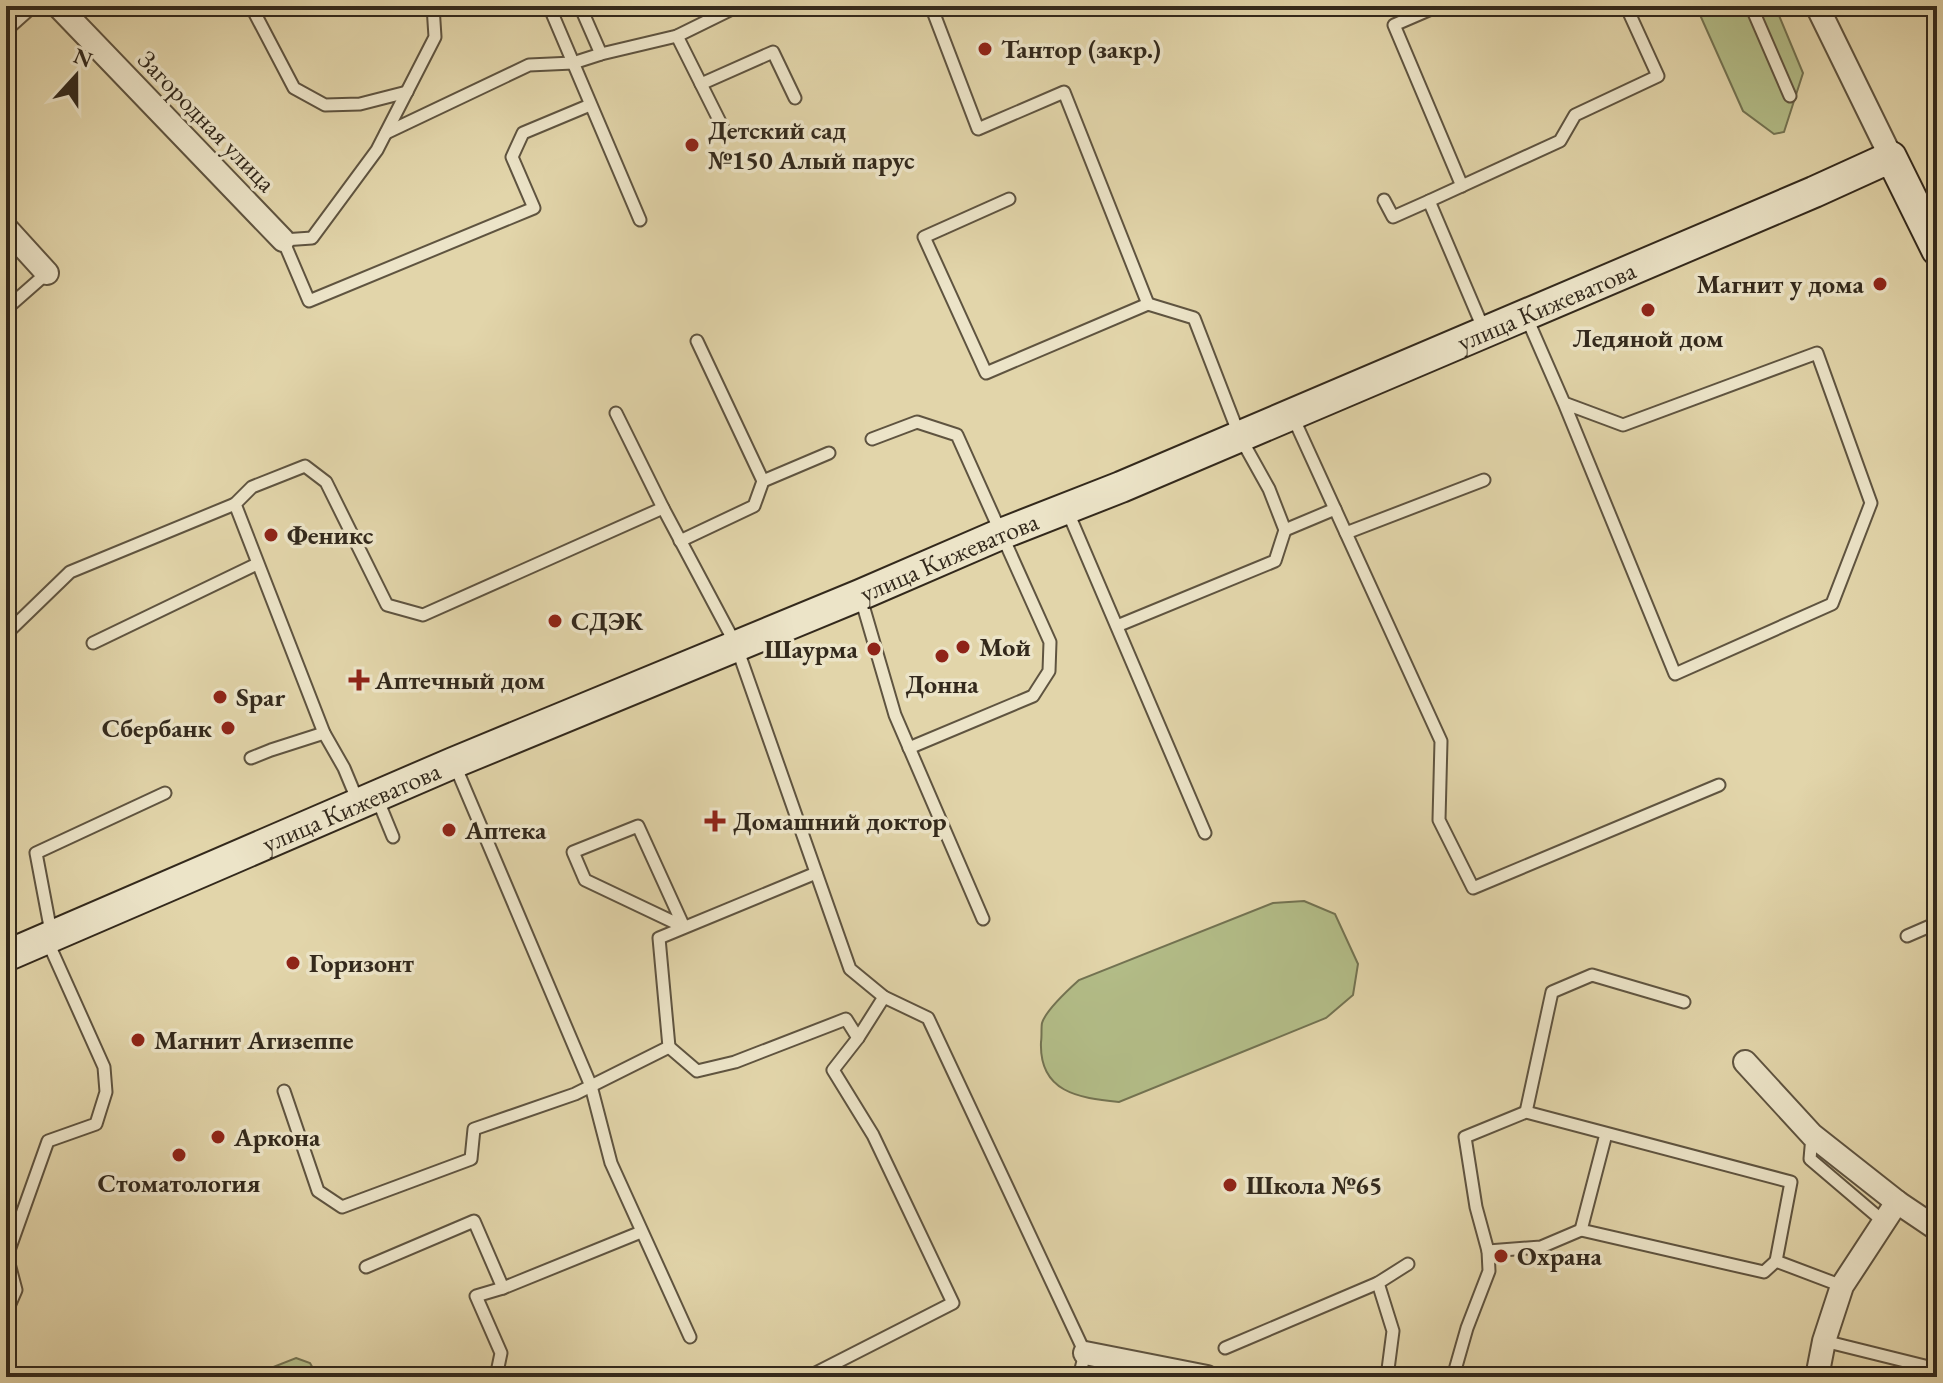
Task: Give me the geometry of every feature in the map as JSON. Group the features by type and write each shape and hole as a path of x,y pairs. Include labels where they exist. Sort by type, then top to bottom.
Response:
{"main road":[{"path":"1891,157 1937,250"},
{"name":"улица Кижеватова","path":"6,956 453,763 1292,415 1891,157"}],"street":[{"path":"6,23 25,6"},
{"name":"Загородная улица","path":"58,6 283,240"},
{"path":"1817,6 1891,157"},
{"path":"6,228 47,273"},
{"path":"1745,1062 1812,1135 1897,1202 1937,1229"},
{"path":"1817,1377 1824,1341 1842,1286 1897,1202"},
{"path":"1085,1353 1207,1377"}],"lane":[{"path":"251,6 294,88 325,105 360,104 407,92"},
{"path":"433,6 435,37 377,150 312,238 283,240 309,301 534,208 512,157 523,133 590,105"},
{"path":"549,6 640,220"},
{"path":"580,6 601,54"},
{"path":"386,134 529,65 573,63 677,36 738,6"},
{"path":"931,6 978,129 1064,92 1148,304"},
{"path":"1438,6 1394,25 1462,186"},
{"path":"1384,200 1393,217 1429,201 1560,141 1575,115 1658,76 1626,6"},
{"path":"1751,6 1790,96"},
{"path":"677,36 724,130"},
{"path":"701,84 773,52 795,98"},
{"path":"1009,199 924,237 986,373 1148,304 1194,318 1240,437 1269,489 1285,530 1275,561 1117,626"},
{"path":"1429,201 1485,331"},
{"path":"6,309 47,273"},
{"path":"1525,315 1675,674 1832,604 1871,503 1817,353 1623,425 1564,403"},
{"path":"680,541 754,506 763,481 697,341"},
{"path":"616,413 736,645 850,969 884,997 928,1018 1085,1353 1079,1377"},
{"path":"1292,415 1441,741 1439,820 1473,888 1719,785"},
{"path":"872,439 917,422 957,435 1050,642 1049,671 1033,696 909,748"},
{"path":"763,481 829,453"},
{"path":"6,634 70,572 235,504 252,487 305,466 326,482 387,605 423,615 663,508"},
{"path":"1346,533 1484,480"},
{"path":"235,504 324,733 344,768 393,837"},
{"path":"1285,530 1335,509"},
{"path":"1067,510 1205,833"},
{"path":"93,643 257,564"},
{"path":"860,595 895,715 983,919"},
{"path":"251,758 324,733"},
{"path":"453,763 591,1086 611,1163 690,1337"},
{"path":"6,1313 16,1290 7,1256 48,1141 96,1124 106,1092 104,1067 49,936 36,853 165,793"},
{"path":"638,826 684,927 585,880 573,852 638,826"},
{"path":"816,873 659,938 669,1047 697,1071 735,1062 846,1019 858,1038"},
{"path":"1907,936 1937,923"},
{"path":"1526,1112 1552,992 1592,975 1684,1002"},
{"path":"808,1377 953,1303 873,1135 833,1070 884,997"},
{"path":"284,1091 318,1191 342,1207 471,1159 474,1129 575,1094 669,1047"},
{"path":"1453,1377 1467,1328 1489,1271 1488,1251 1476,1207 1465,1137 1526,1112 1791,1182 1776,1261 1764,1272 1581,1230 1541,1247 1488,1251"},
{"path":"1581,1230 1606,1134"},
{"path":"1812,1135 1810,1159 1884,1222"},
{"path":"366,1267 474,1221 503,1288"},
{"path":"496,1377 501,1353 476,1296 641,1232"},
{"path":"1776,1261 1842,1286"},
{"path":"1225,1348 1378,1283 1408,1264"},
{"path":"1378,1283 1393,1331 1387,1377"},
{"path":"1824,1341 1937,1369"}],"green space":[{"path":"1696,6 1775,6 1803,73 1784,132 1774,134 1743,111"},
{"path":"1304,901 1335,914 1358,964 1353,995 1326,1018 1119,1102 1089,1098 1064,1089 1047,1072 1042,1059 1042,1023 1053,1006 1079,980 1273,903"},
{"path":"296,1358 310,1363 318,1377 248,1377"}],"place":[{"name":"Тантор (закр.)","path":"985,49"},
{"name":"Детский сад №150 Алый парус","path":"692,145"},
{"name":"Магнит у дома","path":"1880,284"},
{"name":"Ледяной дом","path":"1648,310"},
{"name":"Феникс","path":"271,535"},
{"name":"СДЭК","path":"555,621"},
{"name":"Мой","path":"963,647"},
{"name":"Шаурма","path":"874,649"},
{"name":"Донна","path":"942,656"},
{"name":"Аптечный дом","path":"359,680"},
{"name":"Spar","path":"220,697"},
{"name":"Сбербанк","path":"228,728"},
{"name":"Домашний доктор","path":"715,821"},
{"name":"Аптека","path":"449,830"},
{"name":"Горизонт","path":"293,963"},
{"name":"Магнит Агизеппе","path":"138,1040"},
{"name":"Аркона","path":"218,1137"},
{"name":"Стоматология","path":"179,1155"},
{"name":"Школа №65","path":"1230,1185"},
{"name":"Охрана","path":"1501,1256"}]}
